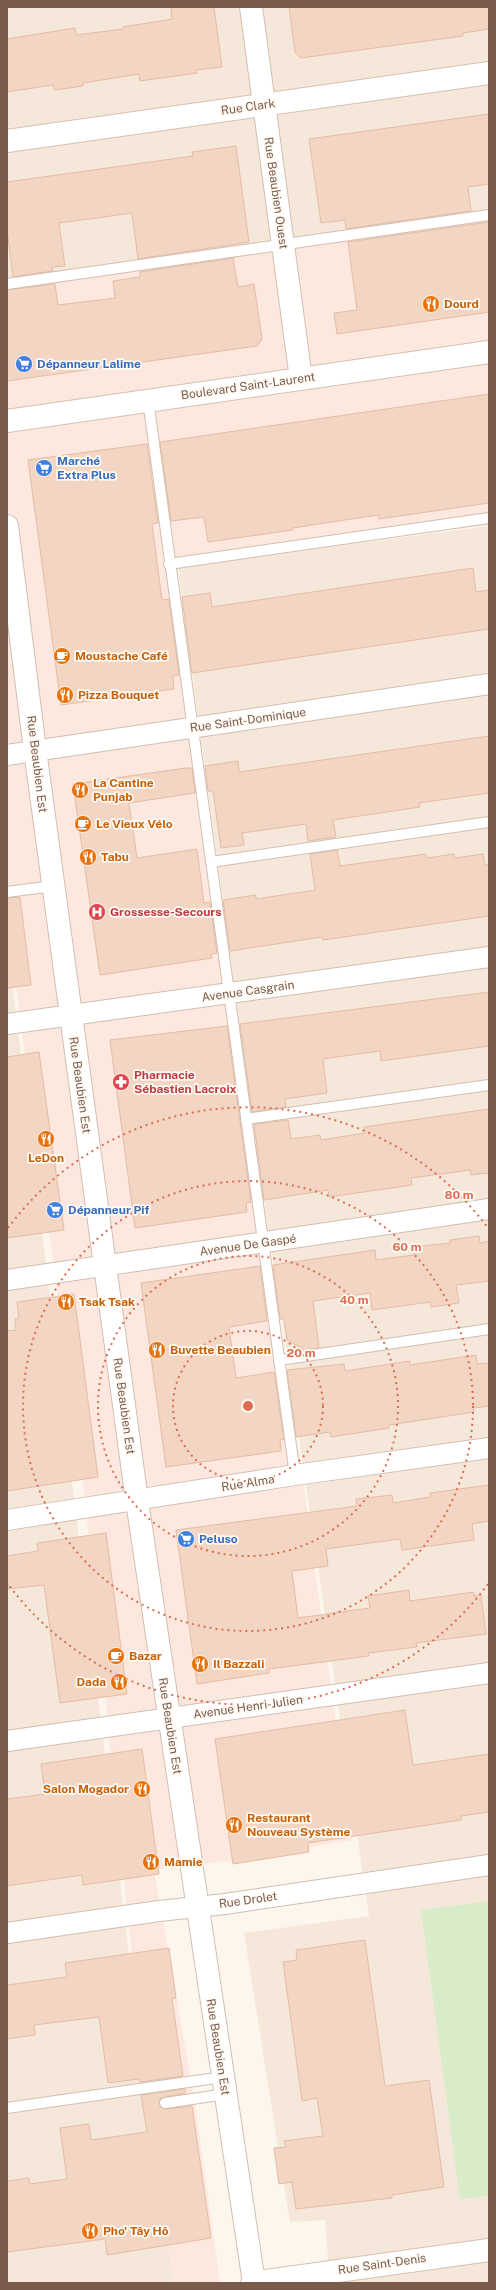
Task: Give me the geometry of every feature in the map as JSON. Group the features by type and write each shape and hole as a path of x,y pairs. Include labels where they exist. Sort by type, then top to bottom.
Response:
{"street":[{"name":"Rue Beaubien Ouest","path":"251,7 301,379"},
{"name":"Rue Clark","path":"7,140 489,73"},
{"name":"Boulevard Saint-Laurent","path":"7,421 489,352"},
{"name":"Rue Beaubien Est","path":"7,526 12,599 35,750 104,1266 168,1718 254,2283"},
{"name":"Rue Saint-Dominique","path":"7,755 489,684"},
{"name":"Avenue Casgrain","path":"7,1024 489,957"},
{"name":"Avenue De Gaspé","path":"7,1280 489,1210"},
{"name":"Rue Alma","path":"7,1520 295,1475 489,1448"},
{"name":"Avenue Henri-Julien","path":"7,1741 489,1673"},
{"name":"Rue Drolet","path":"7,1933 489,1865"},
{"name":"Rue Saint-Denis","path":"254,2283 489,2250"}],"lane":[{"path":"7,284 489,215"},
{"path":"148,400 169,564 230,993 262,1243 295,1475"},
{"path":"169,564 489,518"},
{"path":"211,862 489,822"},
{"path":"7,892 53,886"},
{"path":"246,1119 489,1085"},
{"path":"279,1360 489,1329"},
{"path":"165,2103 224,2085"},
{"path":"7,2108 224,2085"}],"shaded area":[{"path":"7,7 489,7 489,212 7,284"},
{"path":"489,215 489,525 170,564 268,1228 279,1360 300,1459 352,1840 235,1860 154,1870 193,2091 220,2283 174,2283 150,2130 84,1492 7,919 7,286"},
{"path":"489,526 489,2283 330,2283 325,2220 290,2222 244,1933 369,1916 252,1116 178,567"},
{"path":"7,940 150,2130 174,2283 7,2283"}],"green space":[{"path":"489,1901 489,2196 460,2199 421,1910"}],"building":[{"path":"171,7 214,7 222,67 196,70 197,73 140,81 139,74 83,83 83,86 55,90 53,85 7,92 7,39 75,28 76,35 123,29 123,27 172,19"},
{"path":"289,7 489,7 489,29 463,33 463,36 301,58 295,52"},
{"path":"489,114 489,184 468,187 471,211 346,229 345,220 321,223 309,139"},
{"path":"236,146 249,242 138,259 132,213 59,223 65,266 52,267 53,271 13,277 7,230 7,182 193,156 192,152"},
{"path":"489,222 489,312 337,334 334,313 357,310 348,242"},
{"path":"233,258 238,287 254,284 262,339 257,346 7,381 7,290 55,284 58,305 115,298 113,281 140,277 140,272"},
{"path":"489,394 489,503 379,519 379,515 293,528 293,530 208,542 204,517 171,521 160,442"},
{"path":"147,444 158,523 152,524 162,600 169,599 179,675 173,676 174,689 61,705 28,460"},
{"path":"473,568 476,592 489,590 489,629 192,673 182,597 210,593 212,607"},
{"path":"489,736 489,793 419,803 420,807 333,820 336,837 308,841 306,824 242,833 244,845 221,848 213,791 208,791 205,766 238,761 239,772"},
{"path":"192,768 195,793 129,803 137,858 197,849 204,903 210,902 217,953 211,954 212,958 100,975 73,784"},
{"path":"337,850 340,866 426,854 427,858 454,854 455,858 483,854 485,865 489,865 489,916 323,940 322,937 230,951 223,900 256,895 256,899 315,890 310,854"},
{"path":"20,897 31,985 7,988 7,898"},
{"path":"489,992 489,1046 381,1061 380,1051 323,1059 327,1093 285,1099 286,1107 252,1112 240,1024"},
{"path":"227,1026 251,1202 246,1203 247,1212 135,1228 110,1040"},
{"path":"39,1052 64,1230 7,1238 7,1057"},
{"path":"489,1109 489,1173 471,1175 470,1170 411,1178 412,1185 329,1197 328,1190 264,1200 254,1124 288,1120 291,1139 320,1135 321,1140 365,1133 364,1127"},
{"path":"479,1236 480,1243 489,1241 489,1281 456,1285 459,1303 431,1307 430,1302 372,1310 370,1293 313,1301 319,1348 305,1350 287,1340 284,1319 280,1319 273,1265 375,1250 376,1260 414,1255 413,1247 450,1243 450,1240"},
{"path":"260,1266 267,1321 229,1327 236,1378 274,1372 284,1439 280,1440 281,1451 166,1467 141,1283"},
{"path":"74,1294 98,1477 7,1491 7,1331 16,1330 15,1319 19,1318 17,1302"},
{"path":"476,1355 477,1364 489,1363 489,1406 473,1408 474,1412 389,1425 389,1428 331,1437 330,1432 296,1437 287,1370 344,1364 345,1371 410,1361 410,1365"},
{"path":"489,1485 489,1521 472,1524 474,1540 402,1550 400,1539 326,1549 328,1566 292,1571 298,1618 370,1608 368,1596 409,1590 410,1601 474,1592 474,1596 481,1595 486,1634 416,1643 417,1647 368,1653 369,1656 269,1669 269,1673 197,1684 176,1530 357,1506 356,1499 392,1495 393,1503 430,1497 430,1493"},
{"path":"106,1533 127,1694 60,1703 44,1585 7,1589 7,1556 38,1551 37,1543"},
{"path":"405,1710 413,1765 489,1754 489,1812 461,1816 461,1820 308,1843 309,1852 233,1864 215,1739"},
{"path":"142,1749 159,1874 83,1885 82,1875 7,1886 7,1799 45,1794 41,1764"},
{"path":"365,1940 385,2086 429,2080 444,2187 392,2195 392,2198 296,2209 292,2182 279,2184 274,2148 286,2147 284,2141 323,2136 317,2098 302,2101 283,1962 297,1960 296,1950"},
{"path":"169,1948 176,1998 172,1999 183,2076 140,2082 139,2079 108,2083 99,2017 34,2025 35,2035 7,2039 7,1985 67,1977 65,1963"},
{"path":"185,2089 185,2093 161,2098 159,2104 166,2109 192,2106 211,2238 107,2255 105,2239 7,2252 7,2181 29,2178 30,2184 67,2179 60,2128 89,2124 91,2140 147,2132 141,2095"}],"place":[{"name":"Dourd","path":"431,304"},
{"name":"Dépanneur Lalime","path":"24,364"},
{"name":"Marché Extra Plus","path":"44,468"},
{"name":"Moustache Café","path":"62,656"},
{"name":"Pizza Bouquet","path":"65,695"},
{"name":"La Cantine Punjab","path":"80,790"},
{"name":"Le Vieux Vélo","path":"83,824"},
{"name":"Tabu","path":"88,857"},
{"name":"Grossesse-Secours","path":"97,912"},
{"name":"Pharmacie Sébastien Lacroix","path":"121,1082"},
{"name":"LeDon","path":"46,1139"},
{"name":"Dépanneur Pif","path":"55,1210"},
{"name":"Tsak Tsak","path":"66,1302"},
{"name":"Buvette Beaubien","path":"157,1350"},
{"name":"Peluso","path":"186,1539"},
{"name":"Bazar","path":"116,1656"},
{"name":"Il Bazzali","path":"200,1664"},
{"name":"Dada","path":"119,1682"},
{"name":"Salon Mogador","path":"142,1789"},
{"name":"Restaurant Nouveau Système","path":"234,1825"},
{"name":"Mamie","path":"151,1862"},
{"name":"Pho' Tây Hô","path":"90,2231"}]}
